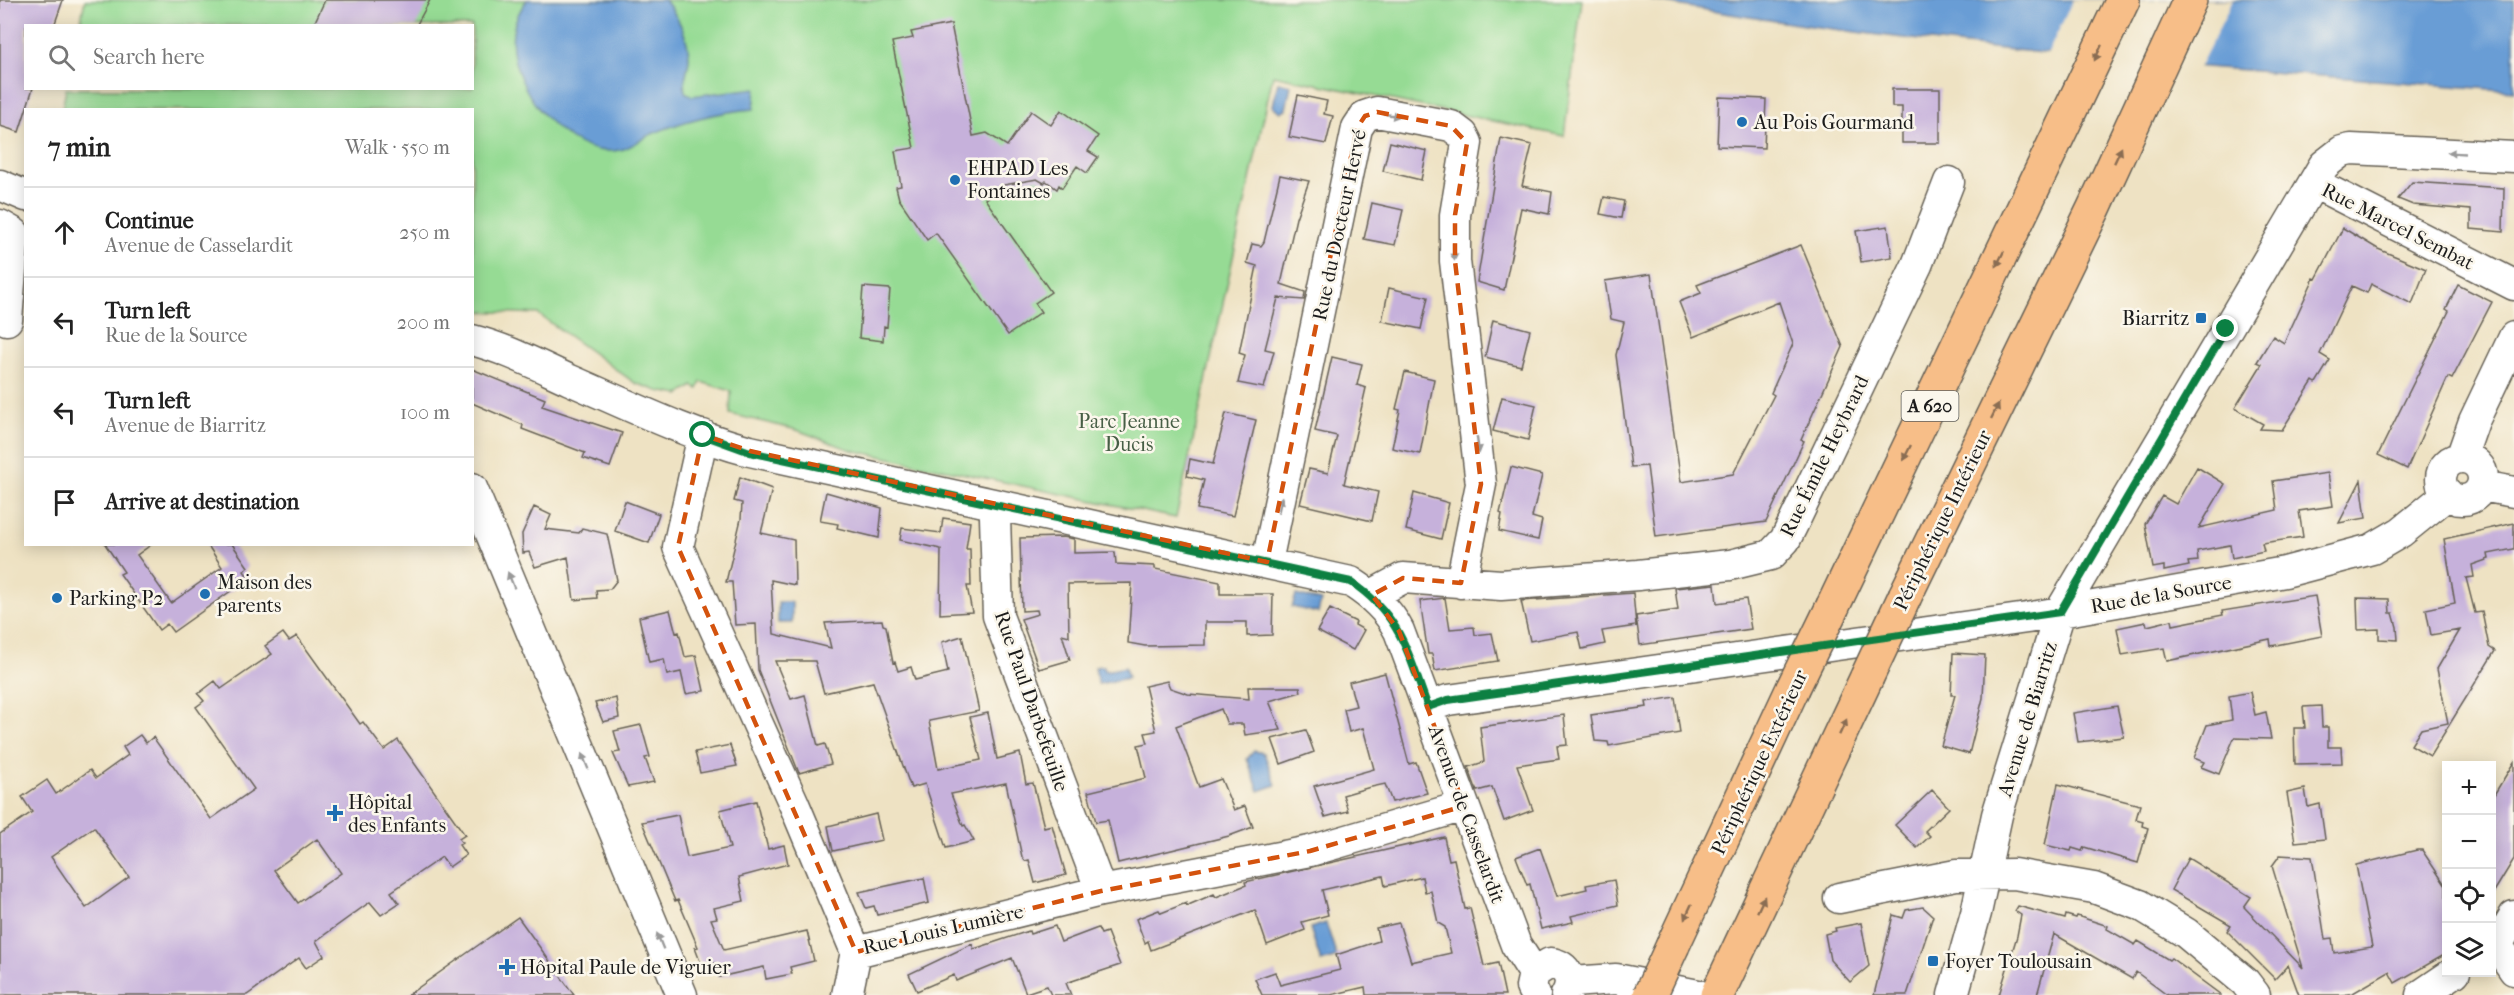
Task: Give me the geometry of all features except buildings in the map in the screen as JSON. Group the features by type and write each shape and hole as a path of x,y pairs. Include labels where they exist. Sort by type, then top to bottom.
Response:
{"highway":[{"name":"Périphérique Extérieur","path":"1650,995 1793,688 2123,0"},
{"name":"Périphérique Intérieur","path":"1717,995 1905,596 2094,208 2190,0"}],"street":[{"name":"Rue du Docteur Hervé","path":"1268,562 1357,128 1365,116 1377,112 1451,126 1463,135 1467,143 1455,215 1455,261 1481,484 1461,583"},
{"name":"Avenue de Biarritz","path":"1953,995 1976,913 1997,815 2060,612 2324,165 2335,155 2351,149 2514,157"},
{"name":"Rue Émile Heybrard","path":"1372,595 1403,578 1501,585 1638,575 1730,564 1771,555 1790,530 1917,265 1949,182"},
{"name":"Rue Marcel Sembat","path":"2314,183 2514,285"},
{"path":"0,185 24,195"},
{"path":"11,320 13,227"},
{"path":"2461,458 2474,421 2514,338"},
{"name":"Avenue de Casselardit","path":"474,340 506,349 569,379 703,435 750,452 1268,562 1351,582 1372,595 1392,618 1399,631 1516,945 1535,984"},
{"name":"Rue Louis Lumière","path":"703,435 678,547 794,804 856,952 1101,891 1310,851 1464,806"},
{"path":"2461,458 2475,462 2480,467 2482,486 2472,497 2462,500 2448,494 2443,487 2442,472 2449,463 2461,458"},
{"path":"2482,486 2514,492"},
{"path":"474,493 682,995"},
{"name":"Rue de la Source","path":"1428,707 1448,700 2060,612 2344,558 2382,544 2448,494"},
{"name":"Rue Paul Darbefeuille","path":"998,505 995,517 998,616 1101,891"},
{"path":"1839,898 1947,877 1983,875 2014,874 2094,888 2140,905 2186,933 2245,982 2256,995"},
{"path":"2496,943 2514,916"},
{"path":"2496,948 2514,970"},
{"path":"847,995 856,952"},
{"path":"1535,984 1544,965 1556,964 1566,971 1568,988 1616,979 1698,995"},
{"path":"2421,995 2448,977"}],"highlighted area":[{"path":"1377,112 1451,126 1467,143 1455,215 1455,261 1481,484 1461,583 1403,578 1372,595 1399,631 1464,806 1310,851 1101,891 856,952 678,547 703,435 750,451 1267,562 1357,128 1365,116"}],"green space":[{"name":"Parc Jeanne Ducis","path":"85,0 1582,0 1564,136 1273,75 1176,518 851,450 797,430 730,414 731,391 701,382 698,389 693,386 679,395 635,383 538,314 474,311 474,108 62,108 66,90 474,90 474,24 80,24"}],"water":[{"path":"527,0 665,0 678,20 687,43 689,58 684,83 685,92 692,96 756,88 754,109 689,121 652,134 620,150 604,151 574,141 549,120 538,107 518,71 512,39 516,19"},
{"path":"1649,0 2514,0 2514,91 2189,66 1972,46 1756,18"},
{"path":"1278,82 1291,85 1286,109 1280,112 1273,106"},
{"path":"1296,595 1321,601 1318,613 1292,607"},
{"path":"778,602 792,602 792,623 778,623"},
{"path":"1103,666 1105,671 1125,667 1128,678 1098,684 1095,667"},
{"path":"1254,751 1264,753 1276,785 1259,791 1247,759"},
{"path":"1326,923 1337,957 1321,962 1310,928"}],"pier":[{"path":"2073,0 2233,0 2199,68 2047,55"}],"place":[{"name":"Au Pois Gourmand","path":"1742,122"},
{"name":"EHPAD Les Fontaines","path":"955,180"},
{"name":"Biarritz","path":"2201,318"},
{"name":"Maison des parents","path":"205,594"},
{"name":"Parking P2","path":"57,598"},
{"name":"Hôpital des Enfants","path":"335,813"},
{"name":"Foyer Toulousain","path":"1933,961"},
{"name":"Hôpital Paule de Viguier","path":"507,967"}],"route":[{"path":"703,435 750,452 1330,575 1351,582 1372,595 1392,618 1428,707 1448,700 2060,612 2226,329"}]}
